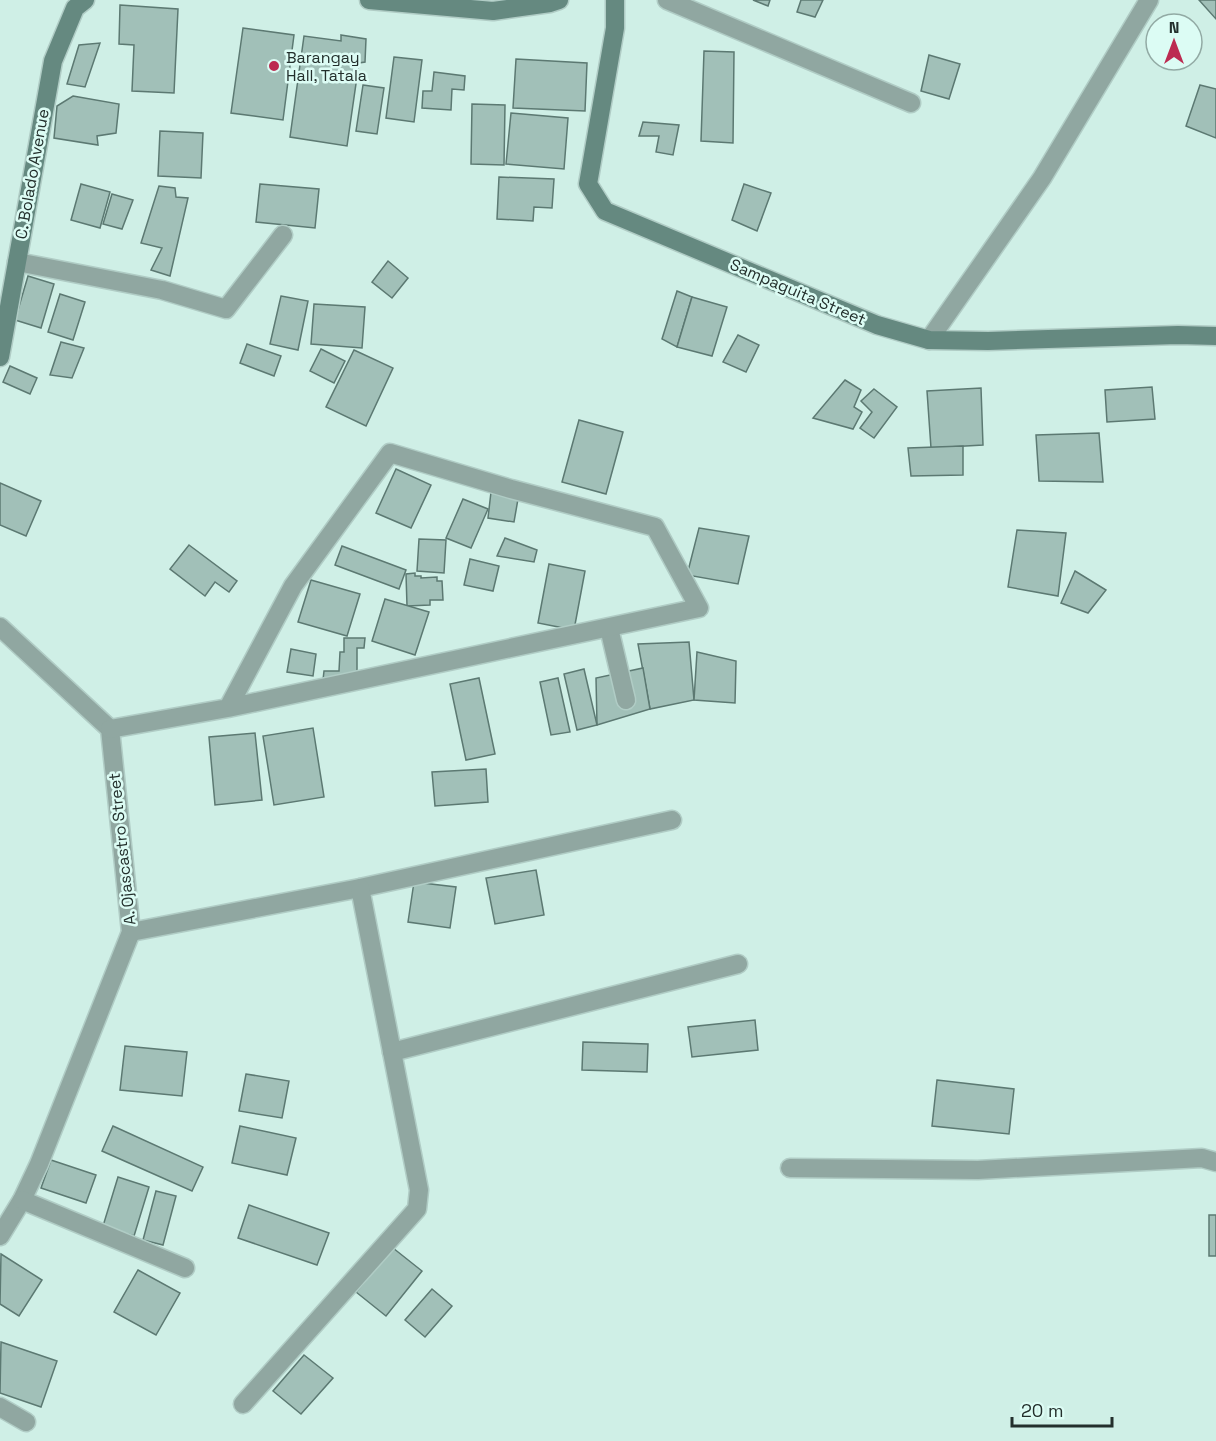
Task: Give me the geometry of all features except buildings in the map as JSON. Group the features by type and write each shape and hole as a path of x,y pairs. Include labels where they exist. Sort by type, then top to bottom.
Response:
{"street":[{"name":"C. Bolado Avenue","path":"0,357 53,61 75,8 85,0"},
{"path":"369,0 493,11 559,0"},
{"name":"Sampaguita Street","path":"615,0 615,28 588,184 605,211 878,325 929,340 988,341 1178,335 1216,336"},
{"path":"667,0 911,103"},
{"path":"929,340 1042,178 1149,0"},
{"path":"16,262 162,290 226,309 283,235"},
{"path":"0,627 110,729 228,708 699,608 656,527 511,489 390,453 292,586 228,708"},
{"path":"609,628 626,700"},
{"name":"A. Ojascastro Street","path":"0,1236 22,1200 39,1164 131,932 110,729"},
{"path":"131,932 360,888 672,820"},
{"path":"243,1404 417,1209 419,1190 360,888"},
{"path":"392,1052 738,964"},
{"path":"790,1168 978,1170 1202,1158 1216,1162"},
{"path":"22,1200 185,1268"},
{"path":"0,1407 26,1422"}],"place":[{"name":"Barangay Hall, Tatala","path":"274,66"}]}
